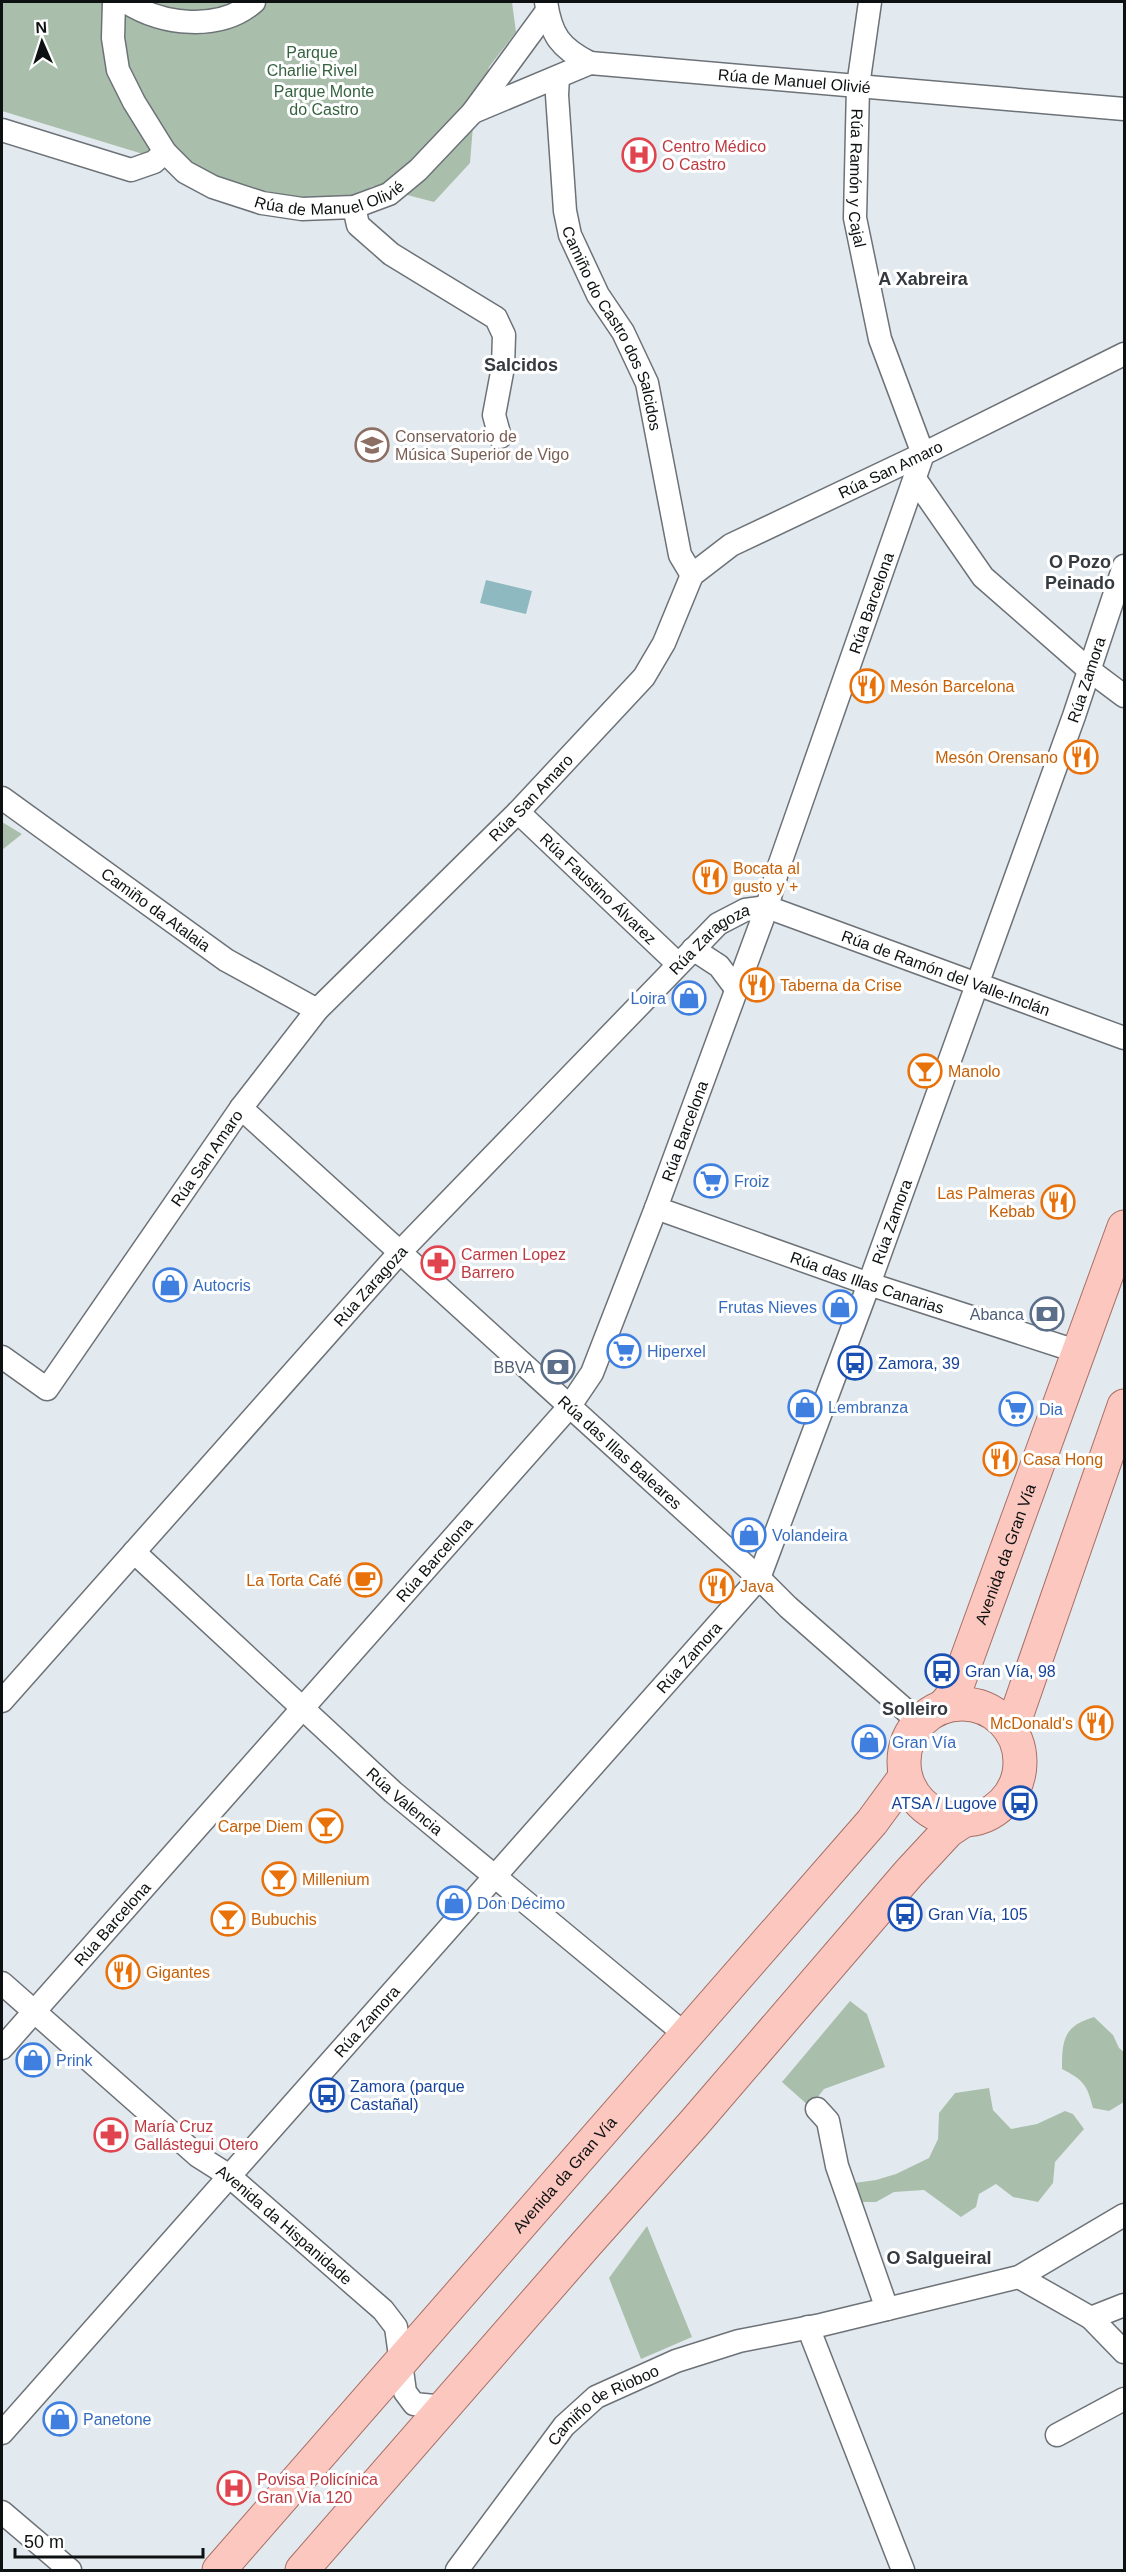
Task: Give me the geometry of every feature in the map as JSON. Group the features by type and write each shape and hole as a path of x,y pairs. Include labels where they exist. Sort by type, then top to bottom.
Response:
{"main road":[{"name":"Avenida da Gran Vía","path":"219,2571 872,1822 905,1777 905,1748 910,1735 953,1695 957,1686 1125,1227"},
{"path":"1011,1731 1125,1406"},
{"path":"905,1777 913,1795 926,1809 944,1818 963,1821 993,1812 1005,1802 1014,1789 1020,1761 1019,1749 1011,1731 998,1717 981,1707 962,1704 931,1715"},
{"path":"303,2571 587,2243 703,2114 913,1869 948,1831 963,1821"}],"street":[{"name":"Rúa de Manuel Olivié","path":"114,2 112,38 118,70 134,102 165,152 185,172 213,187 262,203 302,209 354,207 389,194 418,170 473,112 547,6"},
{"path":"126,2 138,9 180,23 221,19 254,2"},
{"name":"Rúa Ramón y Cajal","path":"870,2 858,86 855,218 880,339 923,454"},
{"path":"547,6 556,36 569,52 590,63"},
{"name":"Rúa de Manuel Olivié","path":"473,112 590,63 1125,109"},
{"name":"Camiño do Castro dos Salcidos","path":"558,77 557,95 565,211 570,235 597,295 623,332 647,383 680,555 692,575"},
{"path":"2,130 131,170 154,162 165,152"},
{"path":"354,207 358,225 391,254 496,318 504,335 503,367 494,415 500,437"},
{"name":"Rúa San Amaro","path":"2,1357 47,1389 241,1108 317,1011 518,812 644,677 664,643 692,575 731,545 923,454 1125,354"},
{"name":"Rúa Barcelona","path":"2,2048 568,1407 592,1373 657,1208 767,907 778,869 923,454"},
{"path":"915,479 983,577 1088,669 1125,696"},
{"name":"Rúa Zamora","path":"2,2433 228,2175 759,1578 977,986 1125,566"},
{"name":"Camiño da Atalaia","path":"2,798 226,960 317,1011"},
{"name":"Rúa Faustino Álvarez","path":"518,812 686,956"},
{"name":"Rúa Zaragoza","path":"2,1701 401,1251 718,924 745,910 767,907"},
{"name":"Rúa de Ramón del Valle-Inclán","path":"767,907 977,986 1125,1038"},
{"path":"686,956 719,966 737,990"},
{"name":"Rúa das Illas Baleares","path":"241,1108 375,1231 401,1251 788,1607 931,1715"},
{"name":"Rúa das Illas Canarias","path":"657,1208 869,1284 1079,1352"},
{"name":"Rúa Valencia","path":"134,1552 393,1792 686,2035"},
{"name":"Avenida da Hispanidade","path":"2,1983 198,2156 228,2175 383,2310 396,2327 405,2392 414,2404 445,2407"},
{"path":"817,2109 828,2121 837,2166 887,2309"},
{"name":"Camiño de Rioboo","path":"457,2571 564,2426 596,2397 691,2355 740,2341 1019,2277 1125,2215"},
{"path":"1019,2277 1091,2318 1125,2352"},
{"path":"1091,2318 1125,2305"},
{"path":"808,2327 903,2571"},
{"path":"1057,2435 1125,2399"},
{"path":"2,2512 70,2571"}],"green space":[{"name":"Parque Monte do Castro","path":"2,2 512,2 516,32 489,67 473,126 470,163 434,202 373,186 354,197 312,200 261,190 2,111"},
{"path":"2,822 22,834 2,850"},
{"path":"850,2001 867,2014 885,2067 824,2089 810,2107 782,2082"},
{"path":"1094,2017 1113,2035 1119,2048 1124,2052 1124,2102 1109,2111 1093,2108 1089,2093 1083,2084 1075,2076 1062,2069 1064,2042 1067,2035 1076,2025"},
{"path":"989,2088 993,2110 1011,2129 1037,2124 1065,2111 1073,2114 1084,2129 1055,2162 1053,2183 1038,2202 1013,2197 996,2184 979,2194 976,2207 961,2217 924,2190 894,2192 876,2202 855,2202 854,2183 896,2174 929,2158 938,2139 939,2113 955,2093"},
{"path":"647,2226 692,2337 641,2359 609,2278"}],"water":[{"path":"486,580 532,591 526,614 480,603"}],"place":[{"name":"Centro Médico O Castro","path":"639,155"},
{"name":"Conservatorio de Música Superior de Vigo","path":"372,445"},
{"name":"Mesón Barcelona","path":"867,686"},
{"name":"Mesón Orensano","path":"1081,757"},
{"name":"Bocata al gusto y +","path":"710,877"},
{"name":"Taberna da Crise","path":"757,985"},
{"name":"Loira","path":"689,998"},
{"name":"Manolo","path":"925,1071"},
{"name":"Froiz","path":"711,1181"},
{"name":"Las Palmeras Kebab","path":"1058,1202"},
{"name":"Carmen Lopez Barrero","path":"438,1263"},
{"name":"Autocris","path":"170,1285"},
{"name":"Frutas Nieves","path":"840,1307"},
{"name":"Abanca","path":"1047,1314"},
{"name":"Hiperxel","path":"624,1351"},
{"name":"Zamora, 39","path":"855,1363"},
{"name":"BBVA","path":"558,1367"},
{"name":"Lembranza","path":"805,1407"},
{"name":"Dia","path":"1016,1409"},
{"name":"Casa Hong","path":"1000,1459"},
{"name":"Volandeira","path":"749,1535"},
{"name":"La Torta Café","path":"365,1580"},
{"name":"Java","path":"717,1586"},
{"name":"Gran Vía, 98","path":"942,1671"},
{"name":"McDonald's","path":"1096,1723"},
{"name":"Gran Vía","path":"869,1742"},
{"name":"ATSA / Lugove","path":"1020,1803"},
{"name":"Carpe Diem","path":"326,1826"},
{"name":"Millenium","path":"279,1879"},
{"name":"Don Décimo","path":"454,1903"},
{"name":"Gran Vía, 105","path":"905,1914"},
{"name":"Bubuchis","path":"228,1919"},
{"name":"Gigantes","path":"123,1972"},
{"name":"Prink","path":"33,2060"},
{"name":"Zamora (parque Castañal)","path":"327,2095"},
{"name":"María Cruz Gallástegui Otero","path":"111,2135"},
{"name":"Panetone","path":"60,2419"},
{"name":"Povisa Policínica Gran Vía 120","path":"234,2488"}],"district":[{"name":"A Xabreira","path":"923,279"},
{"name":"Salcidos","path":"521,365"},
{"name":"O Pozo Peinado","path":"1080,572"},
{"name":"Solleiro","path":"915,1709"},
{"name":"O Salgueiral","path":"939,2258"}],"park label":[{"name":"Parque Charlie Rivel","path":"312,61"}]}
